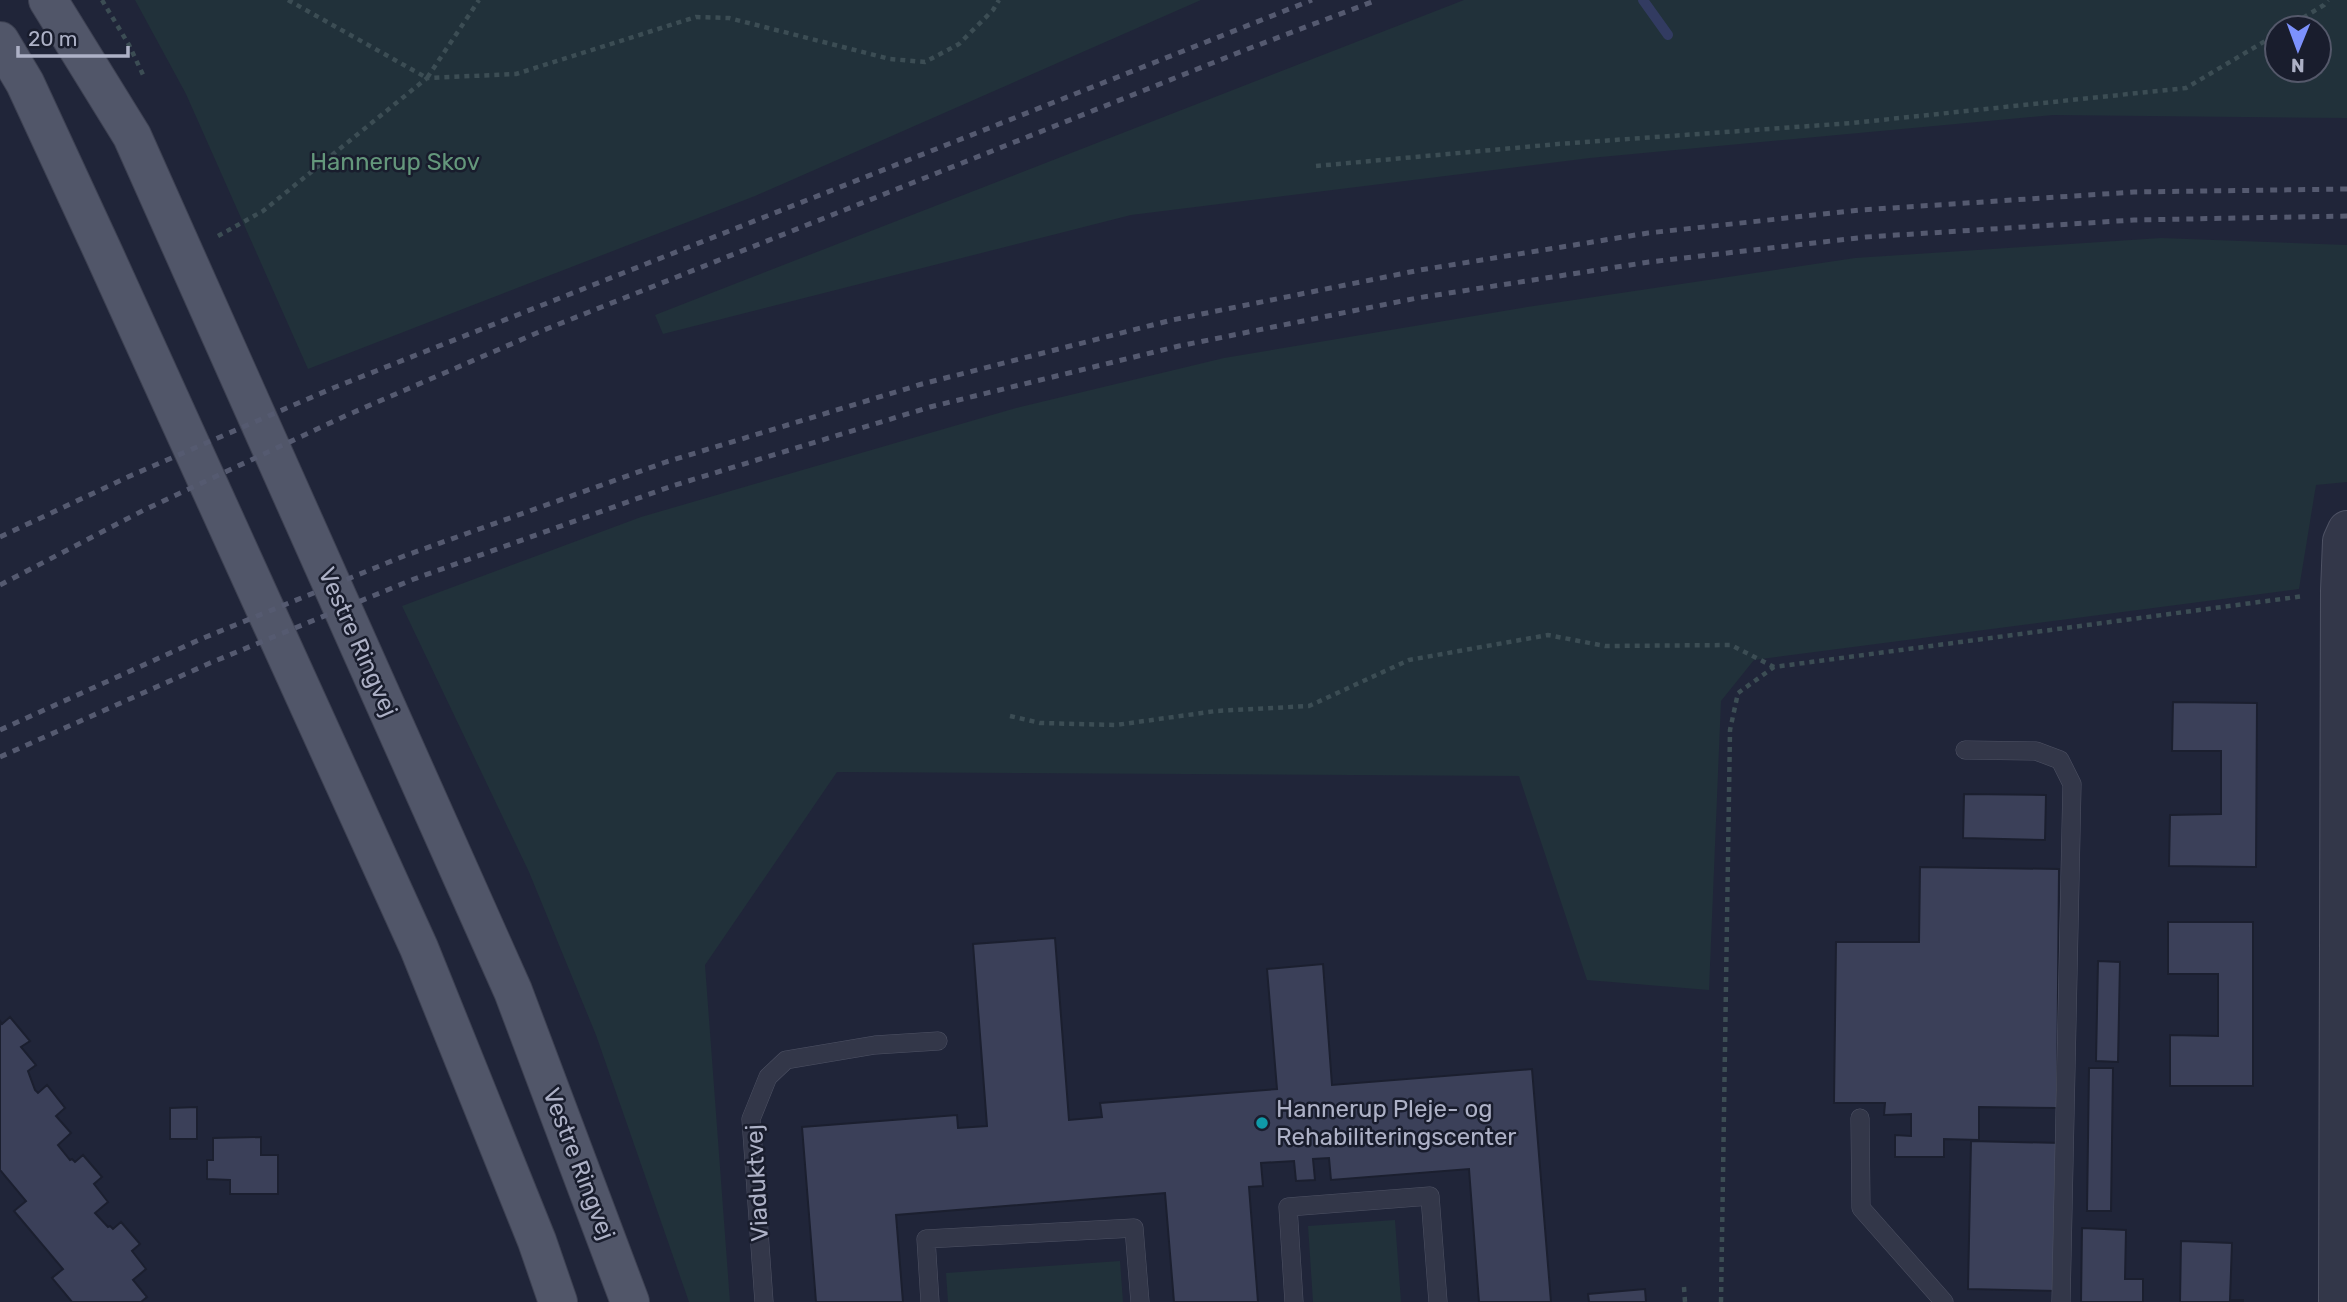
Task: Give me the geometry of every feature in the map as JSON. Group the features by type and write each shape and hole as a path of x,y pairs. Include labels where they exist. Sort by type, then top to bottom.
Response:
{"main road":[{"name":"Vestre Ringvej","path":"48,0 132,135 144,160 513,991 630,1302"},
{"path":"0,41 25,83 419,948 537,1241 558,1302"}],"street":[{"path":"2338,1302 2340,591 2342,541 2347,530"}],"lane":[{"path":"1965,750 2036,751 2060,760 2072,784 2061,1302"},
{"name":"Viaduktvej","path":"764,1302 751,1119 768,1077 786,1060 875,1045 938,1041"},
{"path":"1860,1118 1861,1208 1944,1302"},
{"path":"1294,1302 1288,1207 1430,1196 1438,1302"},
{"path":"930,1302 926,1239 1134,1228 1140,1302"}],"path":[{"path":"288,0 427,78 516,74 696,17 729,18 890,59 925,62 959,44 993,10 999,0"},
{"path":"217,236 263,211 427,78 479,0"},
{"path":"2309,14 2328,0"},
{"path":"1316,166 1558,144 1852,123 2186,88 2263,42"},
{"path":"1721,1302 1730,730 1738,693 1774,667 2340,591"},
{"path":"1010,716 1040,723 1116,725 1216,711 1309,706 1409,660 1548,635 1605,646 1731,645 1774,667"},
{"path":"1684,1287 1685,1302"}],"green space":[{"name":"Hannerup Skov","path":"135,0 1201,0 755,196 308,369 186,94"},
{"path":"1464,0 2347,0 2347,118 2053,115 1590,158 1131,215 663,334 655,315"},
{"path":"2161,238 2347,245 2347,482 2316,485 2299,589 1754,660 1721,701 1709,990 1587,980 1519,776 837,772 705,965 730,1302 689,1302 596,1035 529,872 402,606 641,517 1016,408 1224,358 1527,307 1855,258"},
{"path":"1395,1220 1401,1302 1313,1302 1308,1226"},
{"path":"1120,1261 1123,1302 948,1302 946,1273"}],"building":[{"path":"2173,702 2257,703 2256,867 2169,866 2170,815 2221,814 2221,751 2172,751"},
{"path":"1964,794 2046,795 2045,840 1963,838"},
{"path":"1920,867 2059,869 2057,1108 1979,1107 1979,1140 1944,1139 1944,1157 1895,1157 1895,1135 1911,1136 1911,1114 1884,1115 1885,1103 1834,1103 1836,942 1919,942"},
{"path":"2168,922 2253,922 2253,1086 2170,1086 2170,1035 2218,1036 2218,974 2168,974"},
{"name":"Hannerup Pleje- og Rehabiliteringscenter","path":"1055,938 1069,1120 1102,1117 1100,1103 1277,1089 1267,969 1323,964 1332,1085 1532,1069 1551,1302 1479,1302 1469,1169 1331,1180 1329,1158 1313,1159 1315,1180 1296,1181 1294,1161 1261,1163 1263,1186 1249,1187 1258,1302 1174,1302 1165,1193 896,1215 903,1302 816,1302 802,1127 957,1115 958,1128 987,1126 973,944"},
{"path":"2098,961 2120,962 2118,1062 2096,1061"},
{"path":"10,1017 30,1041 21,1047 36,1065 28,1071 35,1090 38,1093 47,1085 65,1108 56,1116 71,1133 58,1145 70,1160 75,1162 83,1155 102,1177 94,1184 108,1202 95,1213 113,1229 121,1222 140,1244 132,1251 146,1269 133,1280 147,1297 141,1302 72,1302 52,1278 63,1269 14,1211 26,1201 0,1170 0,1021 2,1024"},
{"path":"2089,1068 2113,1068 2111,1211 2087,1211"},
{"path":"197,1107 197,1139 170,1139 170,1108"},
{"path":"261,1137 261,1155 278,1155 278,1194 230,1194 230,1180 207,1179 207,1160 213,1160 213,1138"},
{"path":"1971,1141 2061,1143 2058,1291 1968,1289"},
{"path":"2082,1228 2126,1230 2125,1279 2143,1279 2143,1302 2081,1302"},
{"path":"2181,1241 2232,1243 2230,1300 2243,1302 2180,1302"},
{"path":"1645,1289 1646,1302 1589,1302 1588,1294"}],"waterway":[{"path":"1643,0 1668,35"}],"railway":[{"path":"0,537 130,476 333,388 1312,0"},
{"path":"0,585 144,510 345,416 539,332 1245,50 1377,0"},
{"path":"0,730 201,639 404,556 666,462 922,384 1172,320 1420,270 1648,233 1861,210 2134,192 2347,189"},
{"path":"0,757 210,663 414,579 672,486 930,407 1179,346 1417,298 1649,262 1866,237 2134,220 2347,216"}],"place":[{"name":"Hannerup Pleje- og Rehabiliteringscenter","path":"1262,1123"}]}
